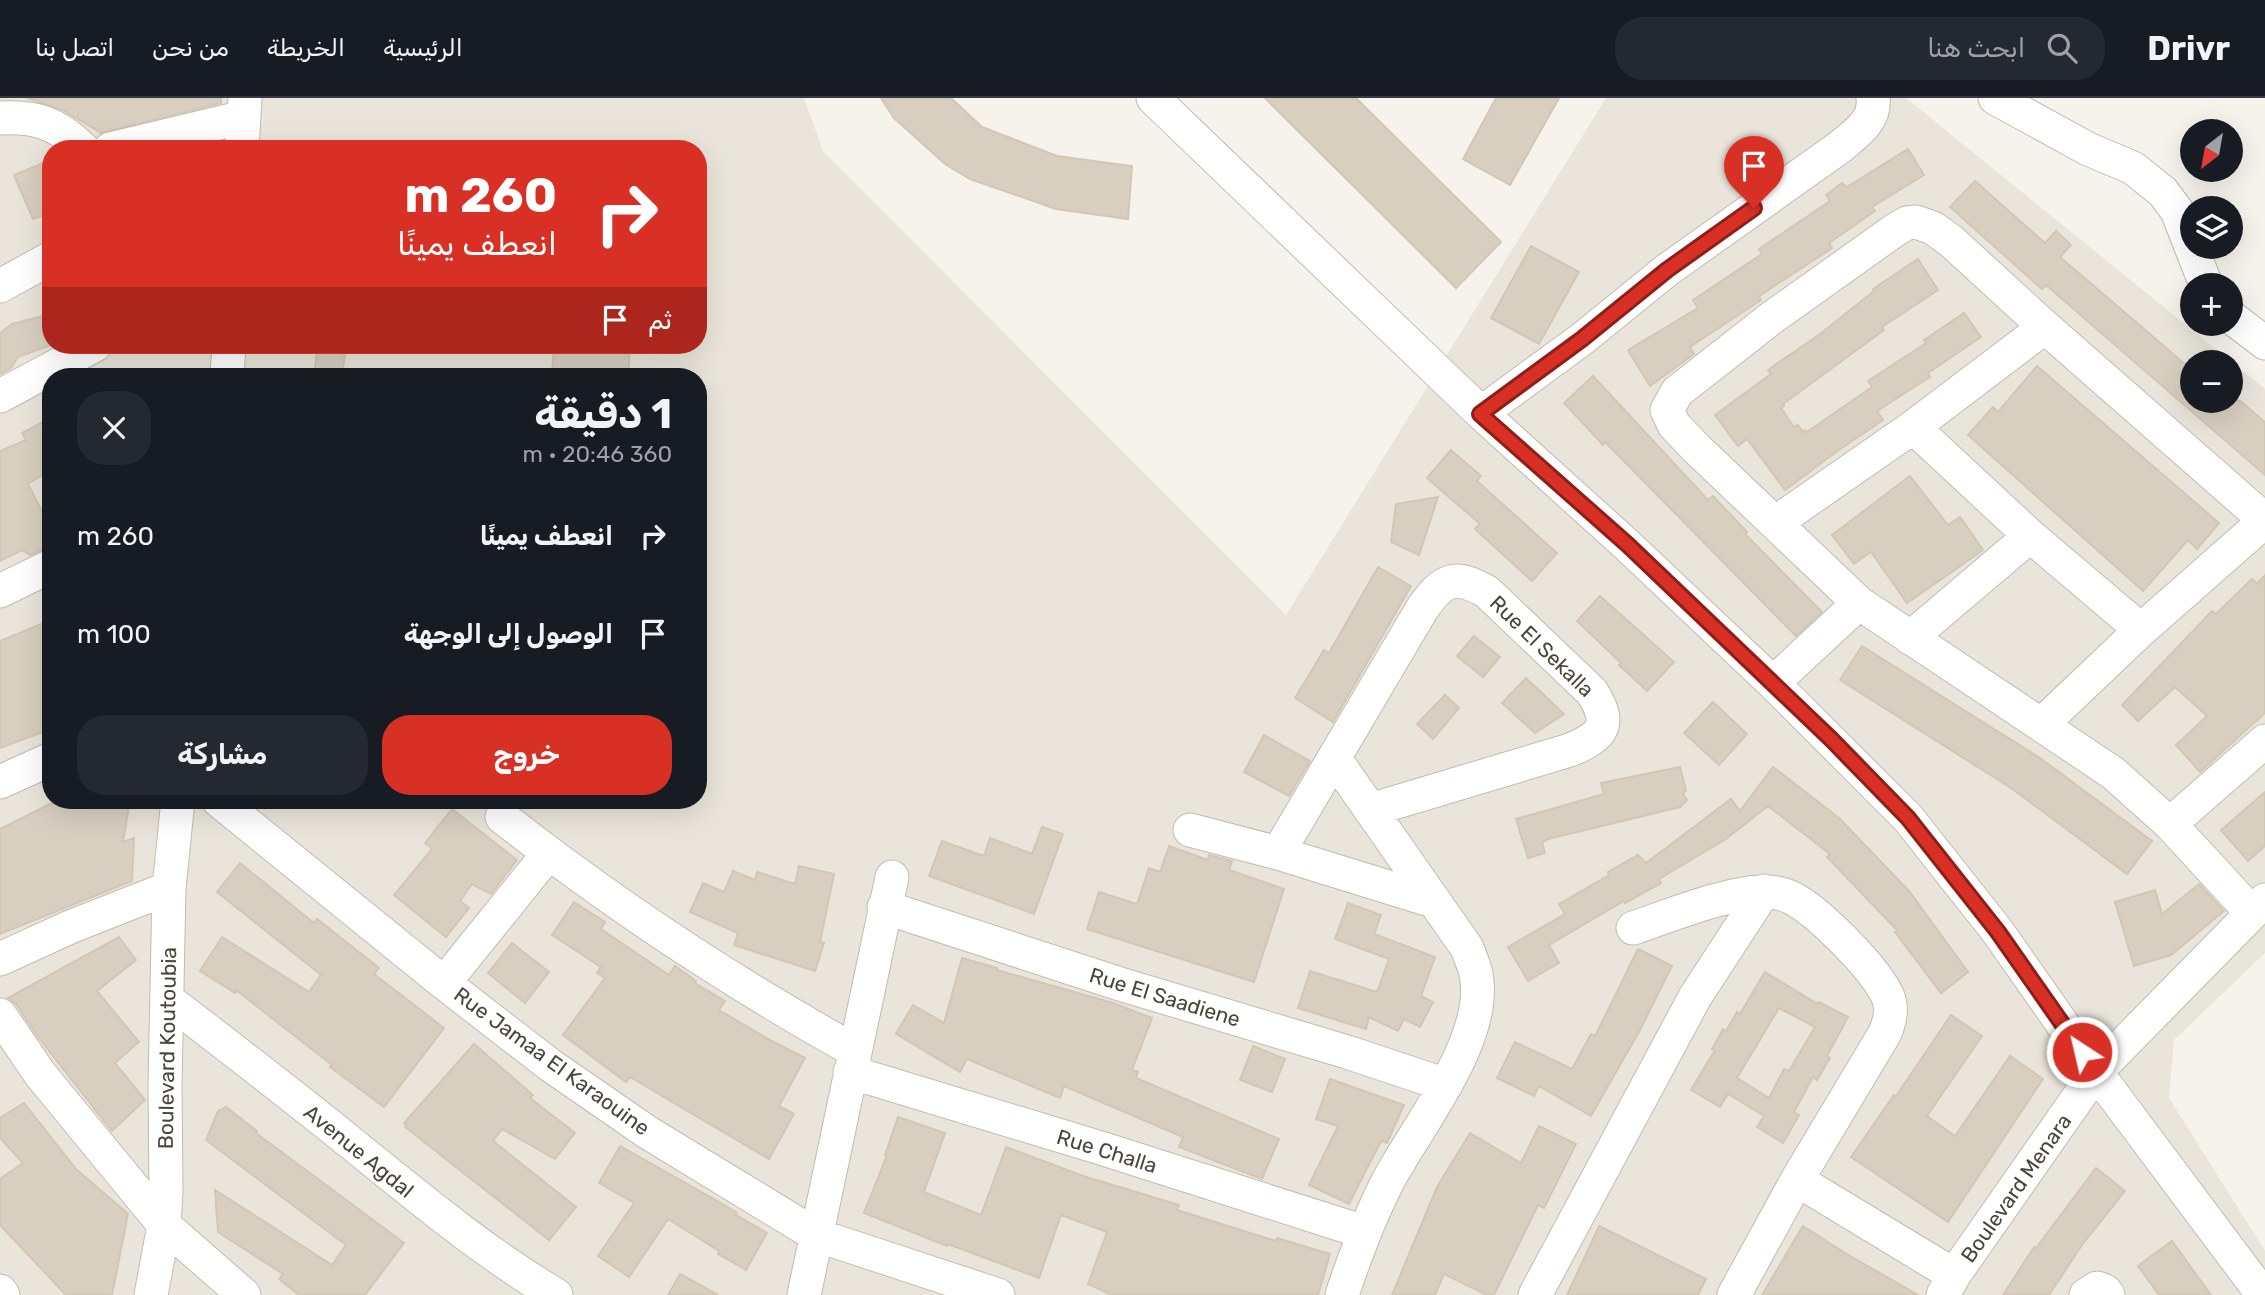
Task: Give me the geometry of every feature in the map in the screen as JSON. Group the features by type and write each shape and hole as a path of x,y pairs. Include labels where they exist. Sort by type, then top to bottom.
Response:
{"street":[{"path":"1480,414 1582,339 1667,270 1840,146 1864,126 1872,114 1873,98"},
{"path":"1995,98 2088,149 2133,168 2163,192 2177,211 2201,273"},
{"path":"1162,101 1480,414 1628,545 1773,683 1908,818 1998,932 2096,1072 2263,1295"},
{"path":"0,118 40,119 72,140"},
{"path":"153,140 244,121"},
{"path":"2042,724 2141,630 2265,520 1951,241 1933,228 1916,222 1907,223 1770,319 1677,392 1667,410 1674,425 1858,603 2113,773 2258,907"},
{"path":"0,286 42,263"},
{"path":"2243,326 2265,343"},
{"path":"1775,523 1840,475 1913,427 2045,327"},
{"path":"52,368 78,354"},
{"path":"0,396 42,373"},
{"path":"1913,427 2030,536 2141,630"},
{"path":"1910,638 2030,536"},
{"path":"0,591 42,570"},
{"name":"Rue El Sekalla","path":"1278,853 1422,609 1445,582 1466,582 1487,592 1592,692 1601,706 1604,723 1600,732 1590,742 1370,810"},
{"path":"1773,683 1858,603"},
{"path":"2171,824 2265,741"},
{"path":"1335,759 1467,948 1476,974 1472,1027 1446,1085 1387,1182 1364,1233 1342,1295"},
{"path":"0,782 42,763"},
{"name":"Boulevard Koutoubia","path":"150,1295 164,1225 166,1192 169,888 177,809"},
{"name":"Rue Jamaa El Karaouine","path":"229,809 444,983 600,1100 816,1234 998,1295"},
{"name":"Rue Challa","path":"502,817 548,854 852,1062 1117,1154 1364,1233"},
{"path":"1190,830 1278,853 1433,901"},
{"path":"444,983 548,854"},
{"path":"0,959 70,927 169,888"},
{"path":"1535,1295 1695,996 1764,891"},
{"path":"1633,928 1731,897 1764,891 1780,893 1801,904 1840,937 1882,985 1891,1008 1891,1018 1885,1033 1797,1180 1734,1295"},
{"name":"Rue El Saadiene","path":"852,1062 888,892 1120,984 1347,1052 1446,1085"},
{"name":"Boulevard Menara","path":"1949,1285 2096,1072 2258,907"},
{"name":"Avenue Agdal","path":"167,999 447,1222 517,1272 556,1295"},
{"path":"0,1015 40,1074 164,1225 244,1295"},
{"path":"804,1295 852,1062"},
{"path":"1797,1180 1949,1285"},
{"path":"2085,1295 2097,1288 2108,1295"}],"shaded area":[{"path":"0,98 804,98 823,151 1286,615 1606,98 1906,98 2180,320 2180,336 2200,336 2217,350 2180,350 2180,413 2243,413 2243,371 2265,389 2265,953 2174,1040 2169,1098 2265,1251 2265,1295 0,1295"}],"building":[{"path":"27,98 221,98 221,103 101,133 63,110"},
{"path":"881,98 951,98 982,127 1057,156 1132,166 1128,219 1056,209 970,179 945,164 894,118"},
{"path":"1265,98 1356,98 1501,242 1456,288"},
{"path":"1496,98 1559,98 1510,185 1463,159"},
{"path":"1908,149 1924,175 1872,207 1875,211 1829,243 1832,248 1759,296 1761,300 1690,347 1694,354 1650,386 1628,350 1698,308 1693,300 1762,254 1759,249 1830,201 1826,195 1842,183 1847,187"},
{"path":"42,164 42,216 33,219 14,175"},
{"path":"1975,181 2045,243 2056,231 2071,245 2060,257 2180,360 2180,401 2046,285 2042,289 1950,207"},
{"path":"1531,246 1579,272 1539,344 1491,318"},
{"path":"1918,259 1938,290 1882,327 1884,330 1783,404 1781,408 1794,427 1798,425 1803,432 1807,432 1872,387 1868,381 1926,343 1924,340 1964,313 1981,337 1928,373 1930,377 1877,411 1883,420 1785,490 1747,439 1738,446 1715,415 1771,374 1768,370 1820,334 1874,291 1873,289"},
{"path":"42,316 42,348 18,357 11,368 0,374 0,333 12,324"},
{"path":"317,354 345,354 343,368 315,368"},
{"path":"553,354 629,354 629,368 553,368"},
{"path":"2037,366 2219,523 2197,549 2188,540 2143,591 1968,435 1993,407 1998,412"},
{"path":"1593,376 1708,500 1713,496 1747,532 1745,534 1822,612 1796,636 1564,403"},
{"path":"2243,404 2265,422 2265,475 2194,413 2243,413"},
{"path":"42,423 42,475 28,484 42,511 42,550 30,555 22,550 0,561 0,451 26,440 22,433"},
{"path":"1451,450 1481,476 1477,481 1557,553 1532,581 1475,529 1480,524 1427,478"},
{"path":"1910,476 1948,525 1960,517 1983,550 1907,603 1871,552 1854,564 1832,535"},
{"path":"1438,497 1419,555 1391,542 1396,504"},
{"path":"1378,567 1411,586 1333,722 1295,698 1324,650 1329,653"},
{"path":"2265,575 2265,713 2200,772 2176,745 2207,716 2175,687 2138,721 2122,705 2212,611 2216,614 2252,579 2257,584"},
{"path":"1600,596 1674,662 1647,691 1577,621"},
{"path":"42,624 42,732 0,748 0,641"},
{"path":"1474,636 1500,657 1483,677 1457,656"},
{"path":"1862,646 2040,758 2152,841 2127,874 2011,788 1840,680"},
{"path":"1526,678 1564,714 1535,733 1502,703"},
{"path":"1445,695 1459,708 1433,739 1417,724"},
{"path":"1713,702 1747,734 1719,765 1684,733"},
{"path":"1264,735 1310,761 1289,796 1244,772"},
{"path":"1680,767 1686,790 1683,794 1687,800 1680,807 1548,839 1542,842 1545,853 1528,858 1516,819 1604,794 1601,783"},
{"path":"1773,767 1839,818 1909,891 1968,972 1941,993 1895,932 1898,931 1827,857 1830,854 1768,806 1726,839 1659,879 1661,883 1625,903 1624,901 1549,945 1559,963 1528,981 1508,947 1565,914 1559,904 1638,855 1646,863 1731,799 1740,811"},
{"path":"2265,792 2265,846 2248,861 2221,830"},
{"path":"42,808 128,809 123,842 134,838 132,881 0,934 0,829"},
{"path":"452,809 517,860 491,894 472,884 460,901 469,908 446,937 394,895 432,849 425,843"},
{"path":"1042,827 1063,834 1034,914 929,876 942,841 984,856 990,838 1032,854"},
{"path":"1169,846 1208,860 1209,855 1232,861 1229,870 1284,889 1254,982 1087,929 1099,892 1137,904 1149,868 1160,872"},
{"path":"240,863 314,923 317,919 379,968 374,974 444,1028 384,1107 330,1067 332,1065 236,990 235,993 200,971 222,937 309,992 321,975 217,892"},
{"path":"799,866 834,874 820,942 824,943 815,971 734,945 738,933 690,912 703,883 724,892 733,871 755,880 757,872 795,884"},
{"path":"2199,884 2224,911 2171,955 2134,966 2115,902 2155,890 2162,914"},
{"path":"574,902 605,922 601,929 669,975 675,966 696,981 695,983 725,1001 719,1010 805,1058 779,1106 794,1114 769,1159 630,1077 626,1082 563,1035 605,978 597,973 601,967 552,935"},
{"path":"1348,903 1381,915 1374,934 1435,957 1421,996 1433,1002 1420,1027 1404,1019 1398,1031 1369,1017 1366,1029 1298,1008 1310,971 1377,992 1389,959 1335,939"},
{"path":"119,937 136,960 97,991 139,1042 115,1063 145,1100 112,1131 38,1037 16,1004 8,998"},
{"path":"512,943 549,972 525,1003 488,973"},
{"path":"1638,949 1672,966 1640,1030 1591,1116 1539,1086 1534,1096 1497,1078 1515,1042 1572,1069 1591,1034 1595,1036"},
{"path":"962,958 1113,1003 1152,1018 1132,1070 1138,1072 1136,1078 1279,1139 1262,1179 1179,1147 1183,1137 1064,1086 1060,1098 967,1059 960,1072 896,1034 913,1005 944,1023"},
{"path":"1765,972 1818,1004 1819,1002 1848,1017 1827,1056 1830,1058 1817,1080 1813,1077 1794,1112 1799,1115 1783,1143 1757,1127 1764,1116 1728,1094 1720,1107 1691,1090 1715,1050 1712,1049 1723,1029 1726,1031 1737,1012 1740,1014","holes":["1779,1008 1815,1027 1789,1071 1784,1069 1769,1098 1737,1078"]},
{"path":"1951,1015 1982,1036 1927,1116 1955,1136 2010,1056 2043,1079 1948,1222 1851,1157"},
{"path":"474,1044 533,1095 530,1098 575,1133 555,1159 502,1129 493,1141 576,1207 549,1240 405,1127 407,1125 404,1123"},
{"path":"1253,1046 1285,1059 1272,1092 1240,1080"},
{"path":"1330,1079 1404,1105 1387,1143 1381,1141 1349,1204 1309,1185 1338,1126 1316,1119"},
{"path":"24,1103 76,1169 128,1214 112,1295 66,1295 0,1225 0,1179 23,1163 0,1138 0,1118"},
{"path":"226,1107 257,1131 256,1133 404,1243 365,1295 299,1295 279,1279 283,1274 218,1232 215,1190 332,1265 346,1245 206,1140 218,1111"},
{"path":"898,1117 945,1133 924,1192 981,1215 1006,1147 1083,1176 1179,1205 1177,1210 1276,1241 1277,1238 1330,1254 1318,1295 1112,1295 1088,1284 1107,1232 1061,1215 1039,1278 864,1213 887,1155"},
{"path":"1539,1126 1576,1144 1544,1208 1538,1205 1494,1295 1487,1295 1444,1274 1435,1295 1392,1295 1437,1187 1470,1133 1521,1163"},
{"path":"620,1146 714,1199 767,1233 746,1270 668,1219 629,1277 598,1256 634,1203 599,1183"},
{"path":"2096,1168 2125,1191 2082,1245 2049,1295 2003,1295 2034,1247 2036,1248"},
{"path":"1599,1226 1706,1279 1698,1295 1567,1295"},
{"path":"1803,1226 1845,1253 1918,1295 1762,1295"},
{"path":"2172,1241 2211,1295 2159,1295 2138,1266"},
{"path":"680,1274 718,1295 668,1295"}],"route":[{"path":"1754,208 1667,270 1582,339 1480,414 1628,545 1831,739 1908,818 1998,932 2082,1052"}]}
